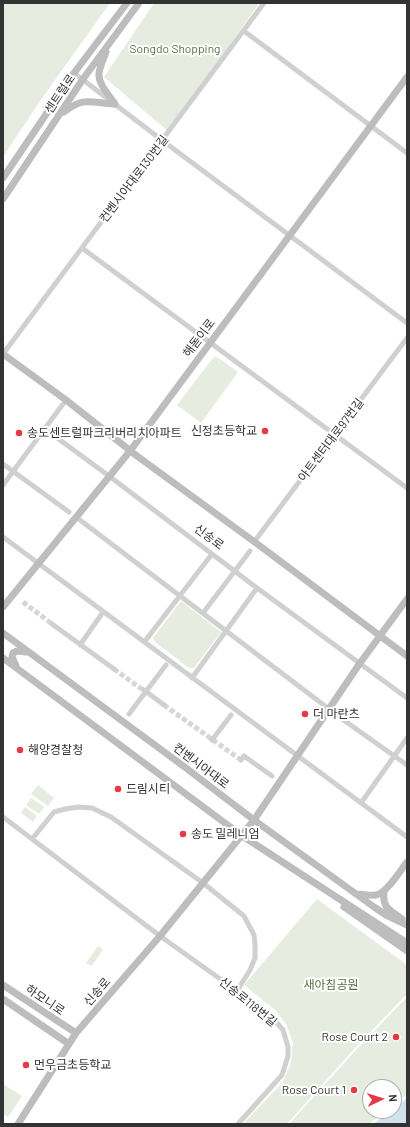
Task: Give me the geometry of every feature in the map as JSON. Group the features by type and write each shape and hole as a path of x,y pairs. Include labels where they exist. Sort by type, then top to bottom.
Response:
{"street":[{"name":"센트럴로","path":"3,178 74,73 127,3"},
{"name":"센트럴로","path":"3,199 83,79 139,3"},
{"name":"컨벤시아대로130번길","path":"3,354 163,141 264,3"},
{"path":"244,31 407,153"},
{"path":"107,46 99,71 99,77 100,82 115,104"},
{"path":"74,73 407,323"},
{"name":"해돋이로","path":"3,607 130,451 209,342 407,77"},
{"path":"59,115 72,106 84,101 115,104"},
{"path":"82,248 407,488"},
{"name":"아트센터대로97번길","path":"254,542 407,338"},
{"path":"3,354 66,400 130,451 407,656"},
{"path":"3,485 66,400"},
{"name":"신송로","path":"44,429 360,663"},
{"path":"3,464 69,512"},
{"path":"76,517 329,709"},
{"path":"3,537 407,837"},
{"path":"203,613 250,551"},
{"path":"145,641 212,554"},
{"path":"192,678 257,588"},
{"name":"신송로","path":"18,1124 76,1033 160,936 254,820 360,663 407,599"},
{"path":"80,645 101,615"},
{"path":"52,624 114,669"},
{"name":"컨벤시아대로","path":"3,634 186,768 254,820 407,930"},
{"path":"20,670 12,657 14,652 22,651 33,655"},
{"path":"3,658 241,835 407,943"},
{"path":"360,663 407,698"},
{"path":"129,714 166,665"},
{"path":"143,690 164,705"},
{"path":"335,714 407,765"},
{"path":"212,740 231,715"},
{"path":"361,803 407,738"},
{"path":"241,760 244,756 272,776"},
{"path":"32,839 54,812 65,808 92,808 111,817 204,883 244,916 254,935 255,958 250,970 237,991"},
{"name":"신송로118번길","path":"3,817 160,936 237,991 277,1023 283,1030 288,1047 288,1056 282,1075 238,1124"},
{"path":"356,893 371,896 384,892 407,862"},
{"path":"309,880 322,892 407,951"},
{"path":"384,892 383,899 386,907 407,924"},
{"name":"컨벤시아대로","path":"386,915 407,924"},
{"name":"하모니로","path":"3,985 76,1033"},
{"name":"하모니로","path":"3,999 69,1044"}],"green space":[{"path":"110,3 40,101 3,157 3,4"},
{"name":"Songdo Shopping","path":"154,3 259,3 169,132 104,77"},
{"path":"215,357 219,358 238,372 201,423 177,405"},
{"path":"181,601 221,632 194,668 189,668 155,642 153,638"},
{"path":"38,785 54,798 48,806 31,794"},
{"path":"31,798 44,807 39,814 26,805"},
{"path":"25,807 37,816 33,822 21,813"},
{"name":"새아침공원","path":"317,899 407,965 407,994 354,1049 287,1124 243,1124 282,1083 291,1063 293,1043 286,1024 276,1011 244,985"},
{"path":"98,946 103,949 92,966 86,963"},
{"path":"407,997 407,1094 402,1098 402,1079 362,1079 362,1119 376,1119 369,1124 289,1124 355,1051"},
{"path":"3,1084 22,1096 8,1117 3,1114"}],"water":[{"path":"407,1098 407,1124 373,1124 380,1119 402,1119 402,1102"}],"tunnel":[{"path":"23,602 52,624"},
{"path":"114,669 143,690"},
{"path":"164,705 241,760"}],"place":[{"name":"신정초등학교","path":"265,431"},
{"name":"송도센트럴파크리버리치아파트","path":"19,433"},
{"name":"더 마란츠","path":"305,714"},
{"name":"해양경찰청","path":"20,750"},
{"name":"드림시티","path":"118,789"},
{"name":"송도 밀레니엄","path":"183,834"},
{"name":"Rose Court 2","path":"396,1037"},
{"name":"먼우금초등학교","path":"26,1065"},
{"name":"Rose Court 1","path":"354,1090"}]}
